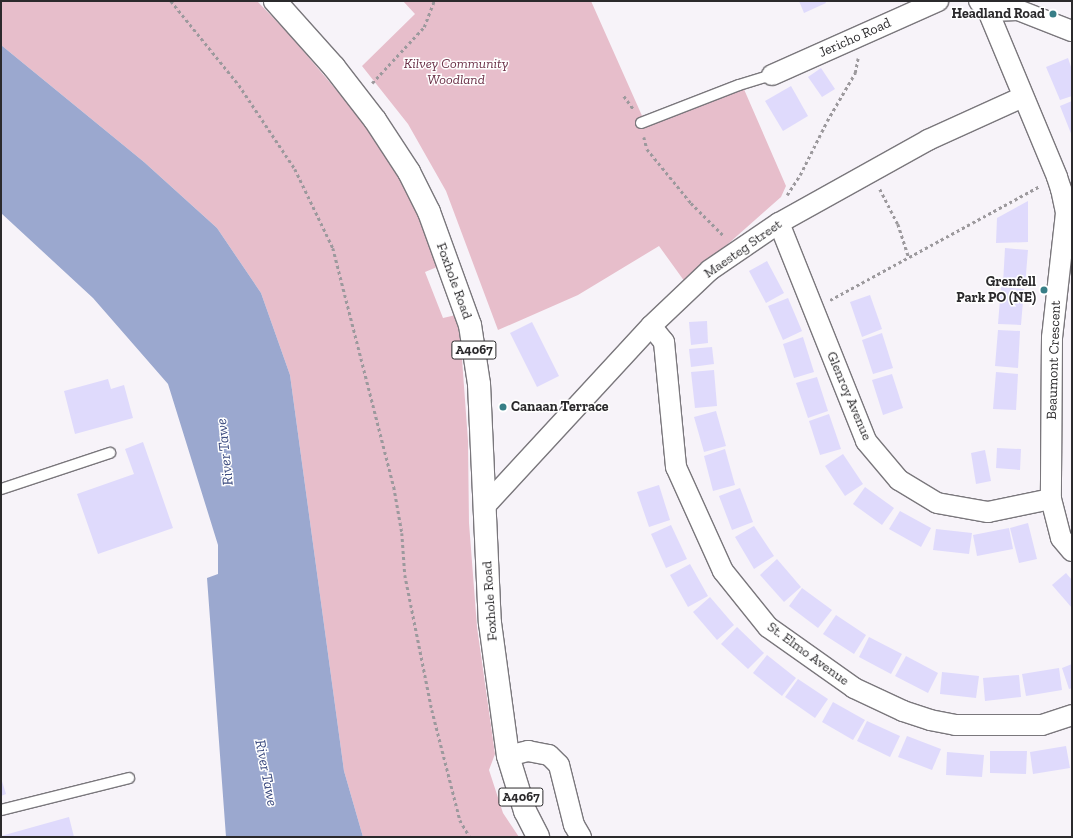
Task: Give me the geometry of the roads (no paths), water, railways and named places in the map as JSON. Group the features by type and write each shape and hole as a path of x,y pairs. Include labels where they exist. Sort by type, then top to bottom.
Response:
{"main road":[{"name":"Foxhole Road","path":"275,1 334,67 358,97 409,172 429,212 470,325 479,384 490,623 508,756"},
{"name":"A4067","path":"508,756 525,811 538,837"}],"street":[{"name":"Jericho Road","path":"772,75 938,1"},
{"path":"984,6 1018,10 1072,31"},
{"name":"Beaumont Crescent","path":"984,6 1057,178 1069,217 1052,337 1051,500 1061,538 1072,551"},
{"name":"Maesteg Street","path":"484,507 651,326 710,270 778,224 928,140 1023,97"},
{"name":"Glenroy Avenue","path":"778,224 866,441 899,480 937,503 988,512 1051,500"},
{"name":"St. Elmo Avenue","path":"651,326 664,342 676,467 723,571 768,627 854,688 903,711 930,720 955,725 1042,725 1072,715"},
{"path":"508,756 528,751 549,755 559,765 574,825 581,837"}],"lane":[{"path":"641,123 739,85 772,75"},
{"path":"1,489 110,453"},
{"path":"1,810 129,778"}],"water":[{"name":"River Tawe","path":"1,45 144,162 217,228 261,293 290,375 344,771 363,837 226,837 207,578 218,574 218,545 168,384 93,298 1,213"}],"place":[{"name":"Headland Road","path":"1053,14"},
{"name":"Grenfell Park PO (NE)","path":"1044,290"},
{"name":"Canaan Terrace","path":"503,407"}],"park label":[{"name":"Kilvey Community Woodland","path":"456,72"}]}
